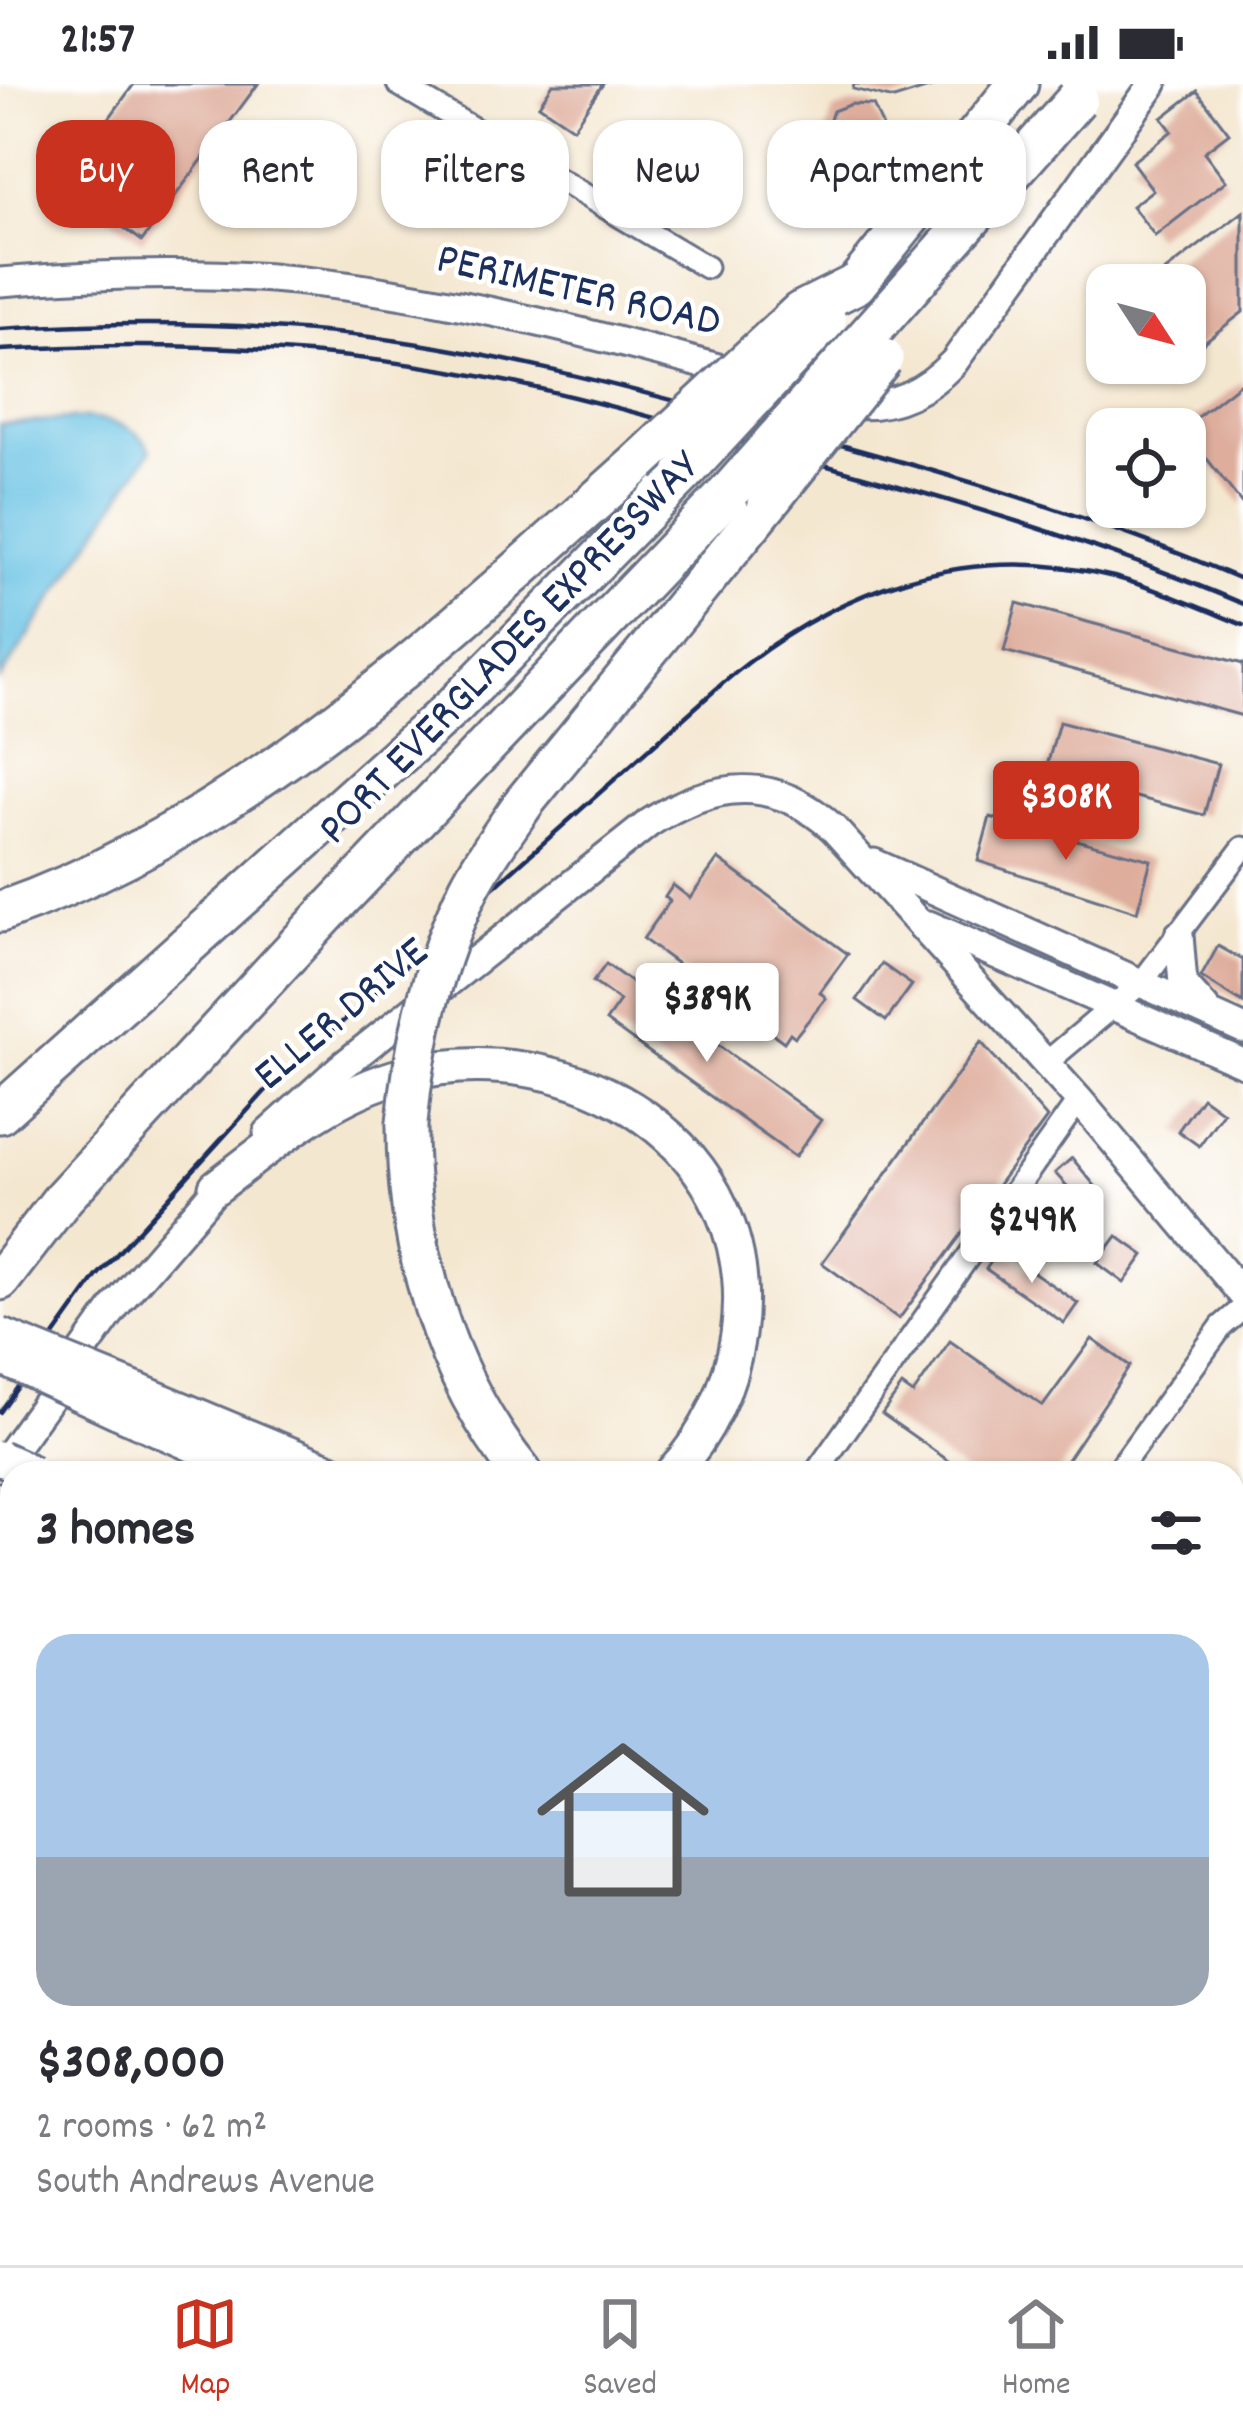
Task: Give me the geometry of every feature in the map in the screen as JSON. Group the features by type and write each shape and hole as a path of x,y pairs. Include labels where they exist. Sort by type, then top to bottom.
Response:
{"highway":[{"name":"PORT EVERGLADES EXPRESSWAY","path":"0,1113 454,706 684,473 856,284 1018,84"},
{"name":"PORT EVERGLADES EXPRESSWAY","path":"0,1280 64,1196 326,914 749,496 1083,92"},
{"path":"0,912 129,856 243,790 426,647 638,463 800,312 856,284"},
{"path":"514,1461 452,1358 416,1243 407,1123 410,1081 432,981 471,885 525,801 749,496"},
{"path":"0,1262 64,1196"}],"main road":[{"path":"216,1187 332,1104 405,1075 483,1065 526,1070 591,1087 626,1104 673,1140 701,1172 730,1224 739,1257 740,1324 726,1387 708,1426 681,1461"},
{"path":"0,1335 234,1461"},
{"path":"0,1357 300,1461"}],"street":[{"path":"398,84 706,267"},
{"name":"PERIMETER ROAD","path":"0,282 82,275 173,275 314,283 566,328 849,404 890,403 916,393 954,362 1153,84"},
{"name":"ELLER DRIVE","path":"1,1461 117,1304 216,1187 340,1068 667,812 715,793 752,789 800,802 833,827 1078,1100 1243,1294"},
{"path":"1046,1064 1142,982 1243,848"},
{"path":"860,856 1243,1029"},
{"path":"920,921 1243,1063"},
{"path":"1179,934 1184,984 1212,1015"},
{"path":"824,1461 1078,1100"},
{"path":"1125,1461 1222,1326 1243,1308"}],"water":[{"path":"87,418 131,430 151,450 0,679 0,424"}],"building":[{"path":"134,84 258,84 231,120 199,120 199,164 175,196 175,120 108,120"},
{"path":"553,84 603,84 573,128 569,120 539,105"},
{"path":"854,84 938,85 894,99 853,89"},
{"path":"1197,91 1229,133 1204,152 1226,181 1155,236 1132,206 1153,190 1132,162 1172,131 1162,118"},
{"path":"851,104 873,105 880,120 830,120 833,111"},
{"path":"1243,212 1243,312 1206,341 1206,264 1175,264"},
{"path":"124,228 152,228 142,241"},
{"path":"1243,381 1243,505 1206,458 1206,410"},
{"path":"1017,603 1243,664 1243,716 1004,651"},
{"path":"1059,722 1218,764 1204,815 1045,773"},
{"path":"990,817 1151,860 1137,912 978,861"},
{"path":"718,859 848,954 820,992 826,998 795,1037 790,1033 784,1042 643,939 670,901 665,897 673,885 690,898"},
{"path":"1218,946 1243,960 1243,1003 1201,977"},
{"path":"606,964 821,1120 795,1157 606,1021 620,1001 593,982"},
{"path":"882,964 912,985 886,1021 857,1000"},
{"path":"981,1042 1047,1118 899,1319 822,1263"},
{"path":"1202,1097 1223,1112 1199,1146 1178,1131"},
{"path":"1072,1158 1096,1187 1080,1201 1055,1173"},
{"path":"1117,1236 1144,1255 1124,1283 1097,1263"},
{"path":"1000,1249 1078,1303 1064,1323 986,1269"},
{"path":"1092,1339 1130,1366 1066,1461 949,1461 882,1414 902,1386 913,1394 950,1341 1043,1406"}],"railway":[{"path":"0,329 226,326 317,331 468,352 624,388 955,477 1072,514 1243,580"},
{"path":"0,350 258,349 387,361 514,383 966,506 1078,541 1243,604"},
{"path":"0,1412 96,1277 268,1088 723,683 811,621 905,580 955,569 1007,565 1060,567 1114,577 1243,625"}]}
